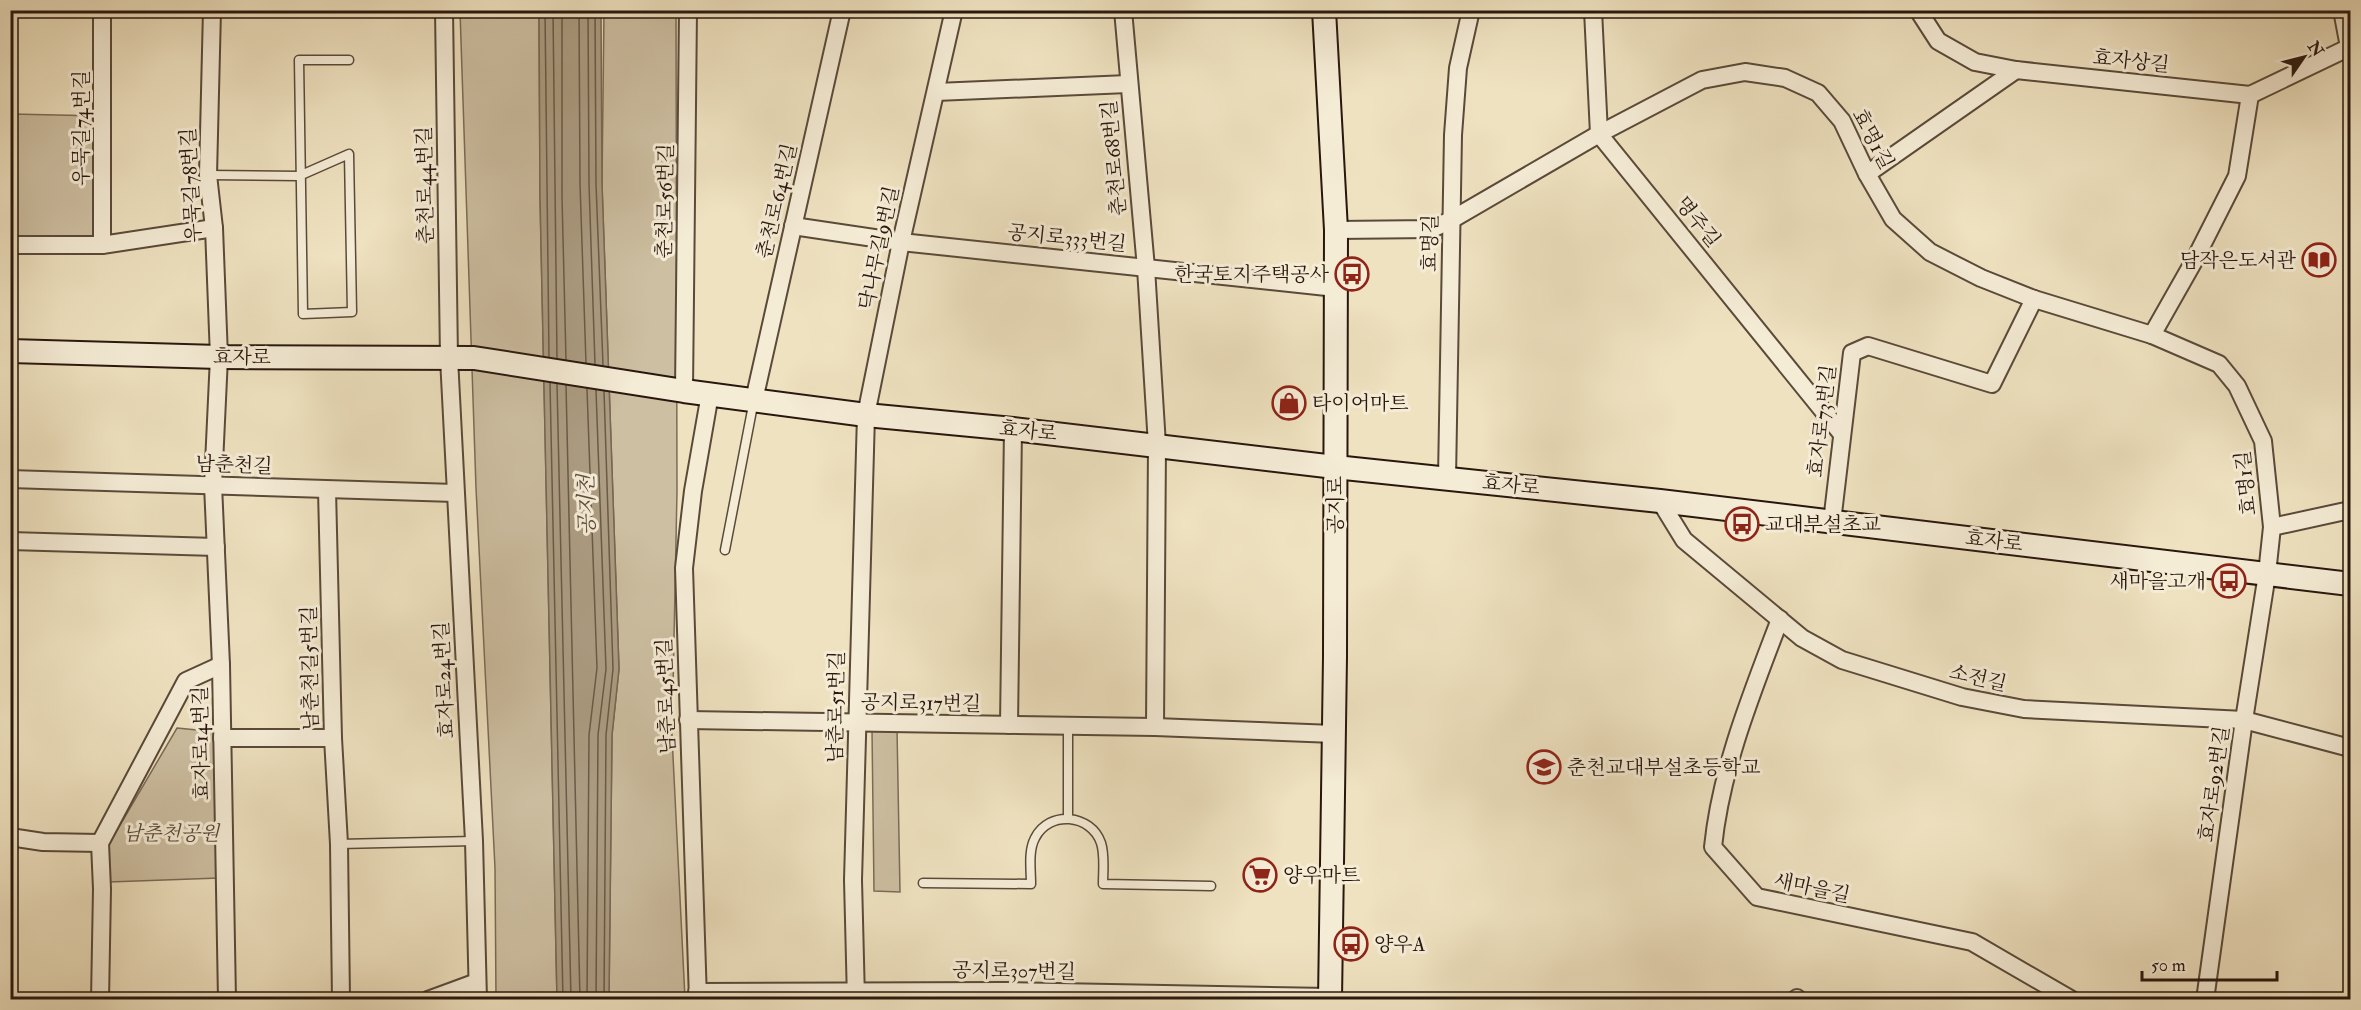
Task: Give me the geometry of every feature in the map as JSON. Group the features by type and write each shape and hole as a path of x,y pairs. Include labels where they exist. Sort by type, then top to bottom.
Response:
{"street":[{"name":"우묵길74번길","path":"102,10 102,245"},
{"name":"우묵길78번길","path":"212,10 207,175 214,228 219,357"},
{"name":"춘천로44번길","path":"444,10 449,358"},
{"name":"춘천로56번길","path":"678,390 688,10"},
{"name":"춘천로64번길","path":"754,400 842,10"},
{"name":"닥나무길9번길","path":"866,414 901,242 954,10"},
{"name":"춘천로68번길","path":"1123,10 1146,268 1157,445"},
{"name":"공지로","path":"1324,10 1336,230 1334,734 1330,998"},
{"name":"효명길","path":"1447,478 1453,135 1458,69 1471,10"},
{"path":"1593,10 1599,134"},
{"name":"효자상길","path":"1918,10 1938,41 1975,62 2016,70 2250,95"},
{"path":"2152,335 2194,261 2237,176 2250,95 2350,47 2342,10"},
{"path":"1867,174 2016,70"},
{"name":"효명1길","path":"1336,230 1432,229 1599,134 1702,80 1744,72 1785,78 1818,93 1842,121 1867,174 1893,219 1930,252 1981,278 2034,298 2152,335 2219,364 2237,386 2263,441 2272,527 2267,574"},
{"path":"936,92 1128,84"},
{"name":"명주길","path":"1599,134 1841,433"},
{"name":"공지로333번길","path":"793,226 901,242 1336,288"},
{"path":"10,245 102,245 214,228"},
{"name":"효자로73번길","path":"1832,522 1851,353 1868,346 1992,384 2034,298"},
{"name":"효자로","path":"10,351 219,357 474,358 678,390 866,414 1157,445 1335,468 1660,501 2350,584"},
{"name":"효자로14번길","path":"219,357 213,485 222,738 227,999"},
{"name":"효자로24번길","path":"449,358 474,841 478,999"},
{"name":"남춘로45번길","path":"697,996 684,568 693,491 710,394"},
{"name":"남춘로51번길","path":"856,995 853,880 866,414"},
{"name":"공지로317번길","path":"1009,725 1013,429"},
{"path":"1155,727 1157,445"},
{"name":"남춘천길","path":"10,479 455,493"},
{"name":"남춘천길5번길","path":"327,490 333,738 339,844 340,999"},
{"name":"소전길","path":"1660,501 1684,540 1802,638 1842,660 1962,697 2024,709 2244,720 2350,748"},
{"path":"2272,527 2350,510"},
{"path":"10,540 216,547"},
{"name":"효자로92번길","path":"2205,999 2267,574"},
{"name":"새마을길","path":"1780,619 1742,718 1716,816 1713,847 1758,897 1972,942 2072,999"},
{"name":"효자로14번길","path":"100,843 186,681 220,665"},
{"name":"공지로317번길","path":"688,720 1155,727 1334,734"},
{"path":"222,738 333,738"},
{"path":"10,837 43,842 100,843 102,889 100,999"},
{"path":"428,999 477,982"},
{"name":"공지로307번길","path":"697,996 1006,995 1330,998"}],"lane":[{"path":"207,175 299,176 349,154 352,312 303,314 299,176 299,60 349,60"},
{"path":"725,550 754,400"},
{"path":"1068,727 1068,818"},
{"path":"923,883 1031,884 1031,849 1035,838 1041,828 1051,821 1068,818 1086,823 1100,841 1103,853 1103,884 1211,886"},
{"path":"339,844 474,841"}],"green space":[{"path":"460,11 539,11 540,197 557,999 496,999 495,868 476,488"},
{"path":"604,11 676,11 677,491 672,736 685,999 609,999 612,735 619,669 602,184"},
{"path":"11,114 102,116 102,245 11,245"},
{"name":"남춘천공원","path":"177,728 217,732 219,878 109,882 106,849"},
{"path":"897,729 900,892 874,891 872,730"}],"water":[{"name":"공지천","path":"539,11 601,11 602,184 619,669 612,735 609,999 557,999 540,197"}],"place":[{"name":"담작은도서관","path":"2319,260"},
{"name":"한국토지주택공사","path":"1352,274"},
{"name":"타이어마트","path":"1289,403"},
{"name":"교대부설초교","path":"1742,524"},
{"name":"새마을고개","path":"2229,581"},
{"name":"춘천교대부설초등학교","path":"1544,767"},
{"name":"양우마트","path":"1260,875"},
{"name":"양우A","path":"1351,944"}]}
